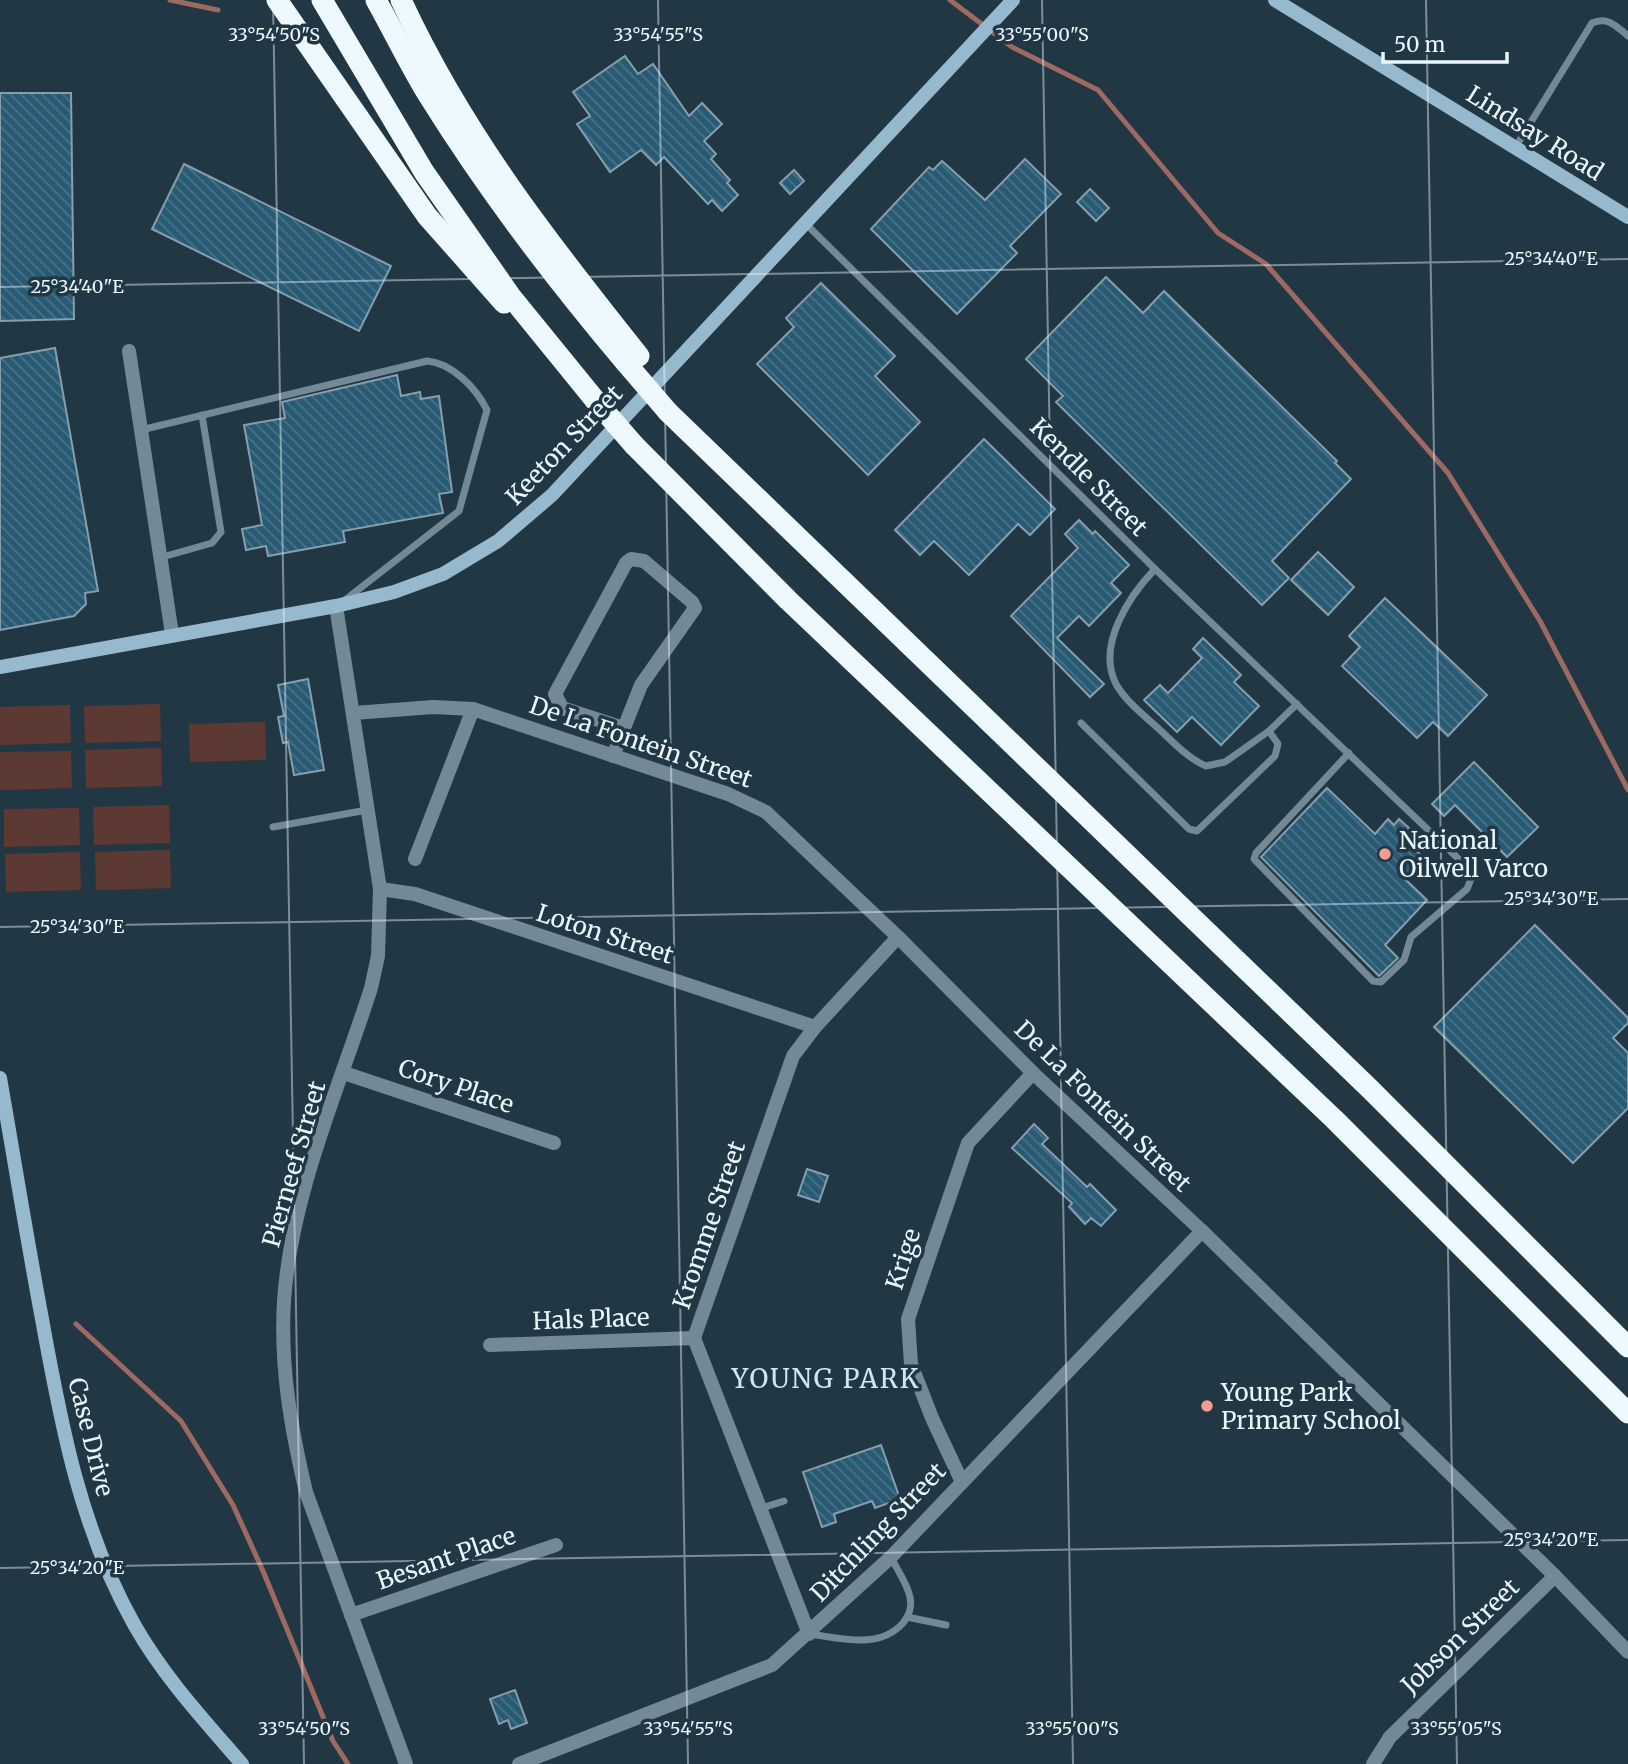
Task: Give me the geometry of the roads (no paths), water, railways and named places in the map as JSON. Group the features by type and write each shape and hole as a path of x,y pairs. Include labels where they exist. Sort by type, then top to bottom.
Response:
{"highway":[{"path":"277,0 367,134 427,216 486,285 577,377"},
{"path":"322,0 424,172 512,298 634,445 788,600 1334,1119 1628,1413"},
{"path":"376,0 429,97 538,253 672,405 818,554 1370,1089 1628,1347"},
{"path":"401,0 447,87 506,186 633,360"}],"street":[{"name":"Lindsay Road","path":"1275,0 1628,217"},
{"name":"Keeton Street","path":"0,667 336,606 394,592 443,574 498,541 552,495 1009,5"},
{"path":"129,351 172,634"},
{"path":"613,756 645,677 695,608 692,602 645,561 637,559 626,563 555,694 562,708 623,727"},
{"name":"Pierneef Street","path":"336,606 380,889 375,971 312,1167 292,1246 284,1301 284,1355 295,1446 306,1492 406,1764"},
{"name":"De La Fontein Street","path":"354,713 433,707 473,709 728,794 766,812 898,937 1033,1073 1202,1231 1555,1576 1628,1652"},
{"path":"415,859 473,709"},
{"name":"Loton Street","path":"380,889 415,894 815,1027"},
{"name":"Kromme Street","path":"809,1634 758,1509 694,1338 798,1047 898,937"},
{"name":"Cory Place","path":"344,1073 554,1143"},
{"name":"Krige","path":"961,1480 911,1364 908,1319 968,1143 1033,1073"},
{"name":"Case Drive","path":"0,1078 62,1428 99,1556 136,1628 182,1696 242,1764"},
{"name":"Ditchling Street","path":"526,1763 772,1665 891,1557 961,1480 1202,1231"},
{"name":"Hals Place","path":"490,1345 694,1338"},
{"name":"Besant Place","path":"351,1615 556,1545"},
{"name":"Jobson Street","path":"1373,1764 1390,1737 1555,1576"}],"lane":[{"path":"1515,148 1591,23 1600,19 1609,21 1628,36"},
{"name":"Kendle Street","path":"806,224 1156,569 1349,753 1467,867 1471,875 1467,889 1410,937 1404,960 1381,982 1373,981 1254,859 1256,853 1349,753"},
{"path":"139,430 428,361 440,362 452,368 483,403 486,418 458,511 336,606"},
{"path":"159,558 212,543 220,532 202,415"},
{"path":"1156,569 1137,588 1119,623 1110,658 1116,684 1132,705 1188,755 1206,766 1225,762 1269,731 1297,704"},
{"path":"1081,723 1194,831 1275,756 1278,744 1269,731"},
{"path":"273,827 368,810"},
{"path":"758,1509 784,1501"},
{"path":"809,1634 867,1641 892,1632 907,1617 909,1593 891,1557"},
{"path":"907,1617 946,1625"}],"waterway":[{"path":"170,0 218,10"},
{"path":"950,0 1012,47 1098,90 1218,233 1266,264 1448,473 1540,621 1628,790"},
{"path":"76,1324 181,1421 233,1505 333,1741 348,1764"}],"place":[{"name":"National Oilwell Varco","path":"1385,854"},
{"name":"Young Park Primary School","path":"1207,1406"}],"district":[{"name":"YOUNG PARK","path":"826,1378"}]}
